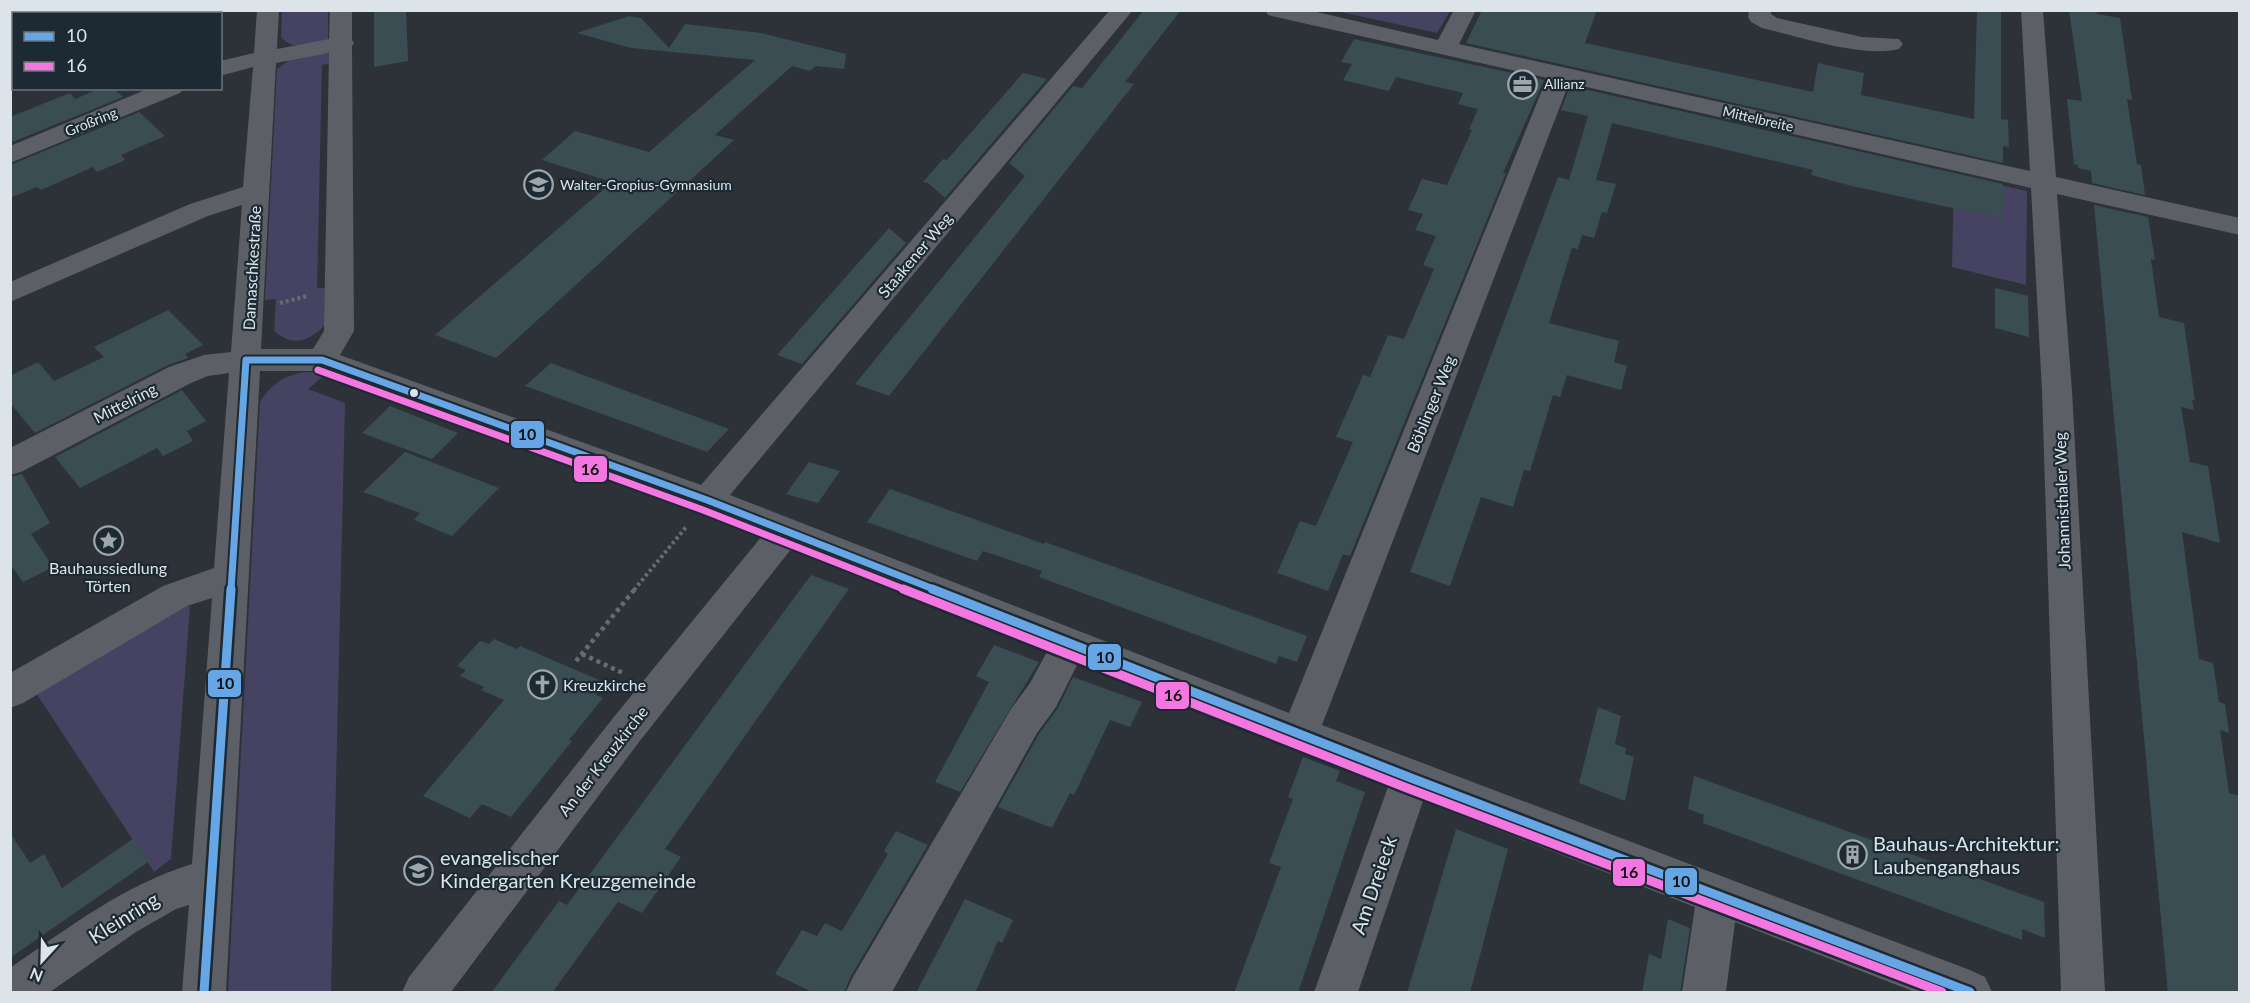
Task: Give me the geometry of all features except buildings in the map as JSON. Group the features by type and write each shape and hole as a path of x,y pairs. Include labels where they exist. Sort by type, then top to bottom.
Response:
{"street":[{"name":"Damaschkestraße","path":"204,993 268,10"},
{"path":"322,360 339,331 343,43 341,10"},
{"name":"Staakener Weg","path":"707,500 1122,10"},
{"name":"Mittelbreite","path":"1276,10 2240,227"},
{"path":"1445,49 1465,10"},
{"path":"1760,10 1758,17 1770,23 1863,44 1891,44"},
{"name":"Johannisthaler Weg","path":"2032,10 2057,391 2083,993"},
{"path":"222,69 343,43"},
{"name":"Böblinger Weg","path":"1300,732 1560,75"},
{"name":"Großring","path":"10,155 167,90"},
{"path":"10,293 199,210 256,192"},
{"name":"Mittelring","path":"10,463 180,375 204,366 246,360 322,360 707,500 1300,732 1411,778 1970,993"},
{"name":"An der Kreuzkirche","path":"424,993 619,740 785,532"},
{"path":"10,692 175,596 231,577"},
{"path":"868,993 1024,720 1044,695 1070,643"},
{"name":"Am Dreieck","path":"1336,993 1411,778"},
{"name":"Kleinring","path":"14,993 121,917 167,892 212,878"},
{"path":"1704,993 1718,896"}],"path":[{"path":"250,311 340,287"},
{"path":"576,661 707,500"},
{"path":"582,654 626,673 621,680"}],"shaded area":[{"path":"1450,10 1437,33 1336,11"},
{"path":"282,11 328,11 328,42 297,46 286,42 281,37"},
{"path":"313,53 330,54 334,62 322,65 317,288 325,288 325,325 307,339 294,341 274,331 276,299 265,300 277,69 292,58"},
{"path":"1954,175 2027,191 2026,285 1952,267"},
{"path":"306,372 327,373 308,389 345,403 331,992 228,992 260,402 280,381"},
{"path":"181,603 190,607 171,859 154,872 34,690"}],"transit line":[{"name":"10","path":"204,992 246,360 322,360 707,500 1411,778 1970,992"},
{"name":"16","path":"318,370 703,510 1407,788 1942,992"}],"place":[{"name":"Allianz","path":"1523,84"},
{"name":"Walter-Gropius-Gymnasium","path":"539,185"},
{"name":"Bauhaussiedlung Törten","path":"108,540"},
{"name":"Kreuzkirche","path":"542,685"},
{"name":"Bauhaus-Architektur: Laubenganghaus","path":"1852,855"},
{"name":"evangelischer Kindergarten Kreuzgemeinde","path":"419,870"}]}
